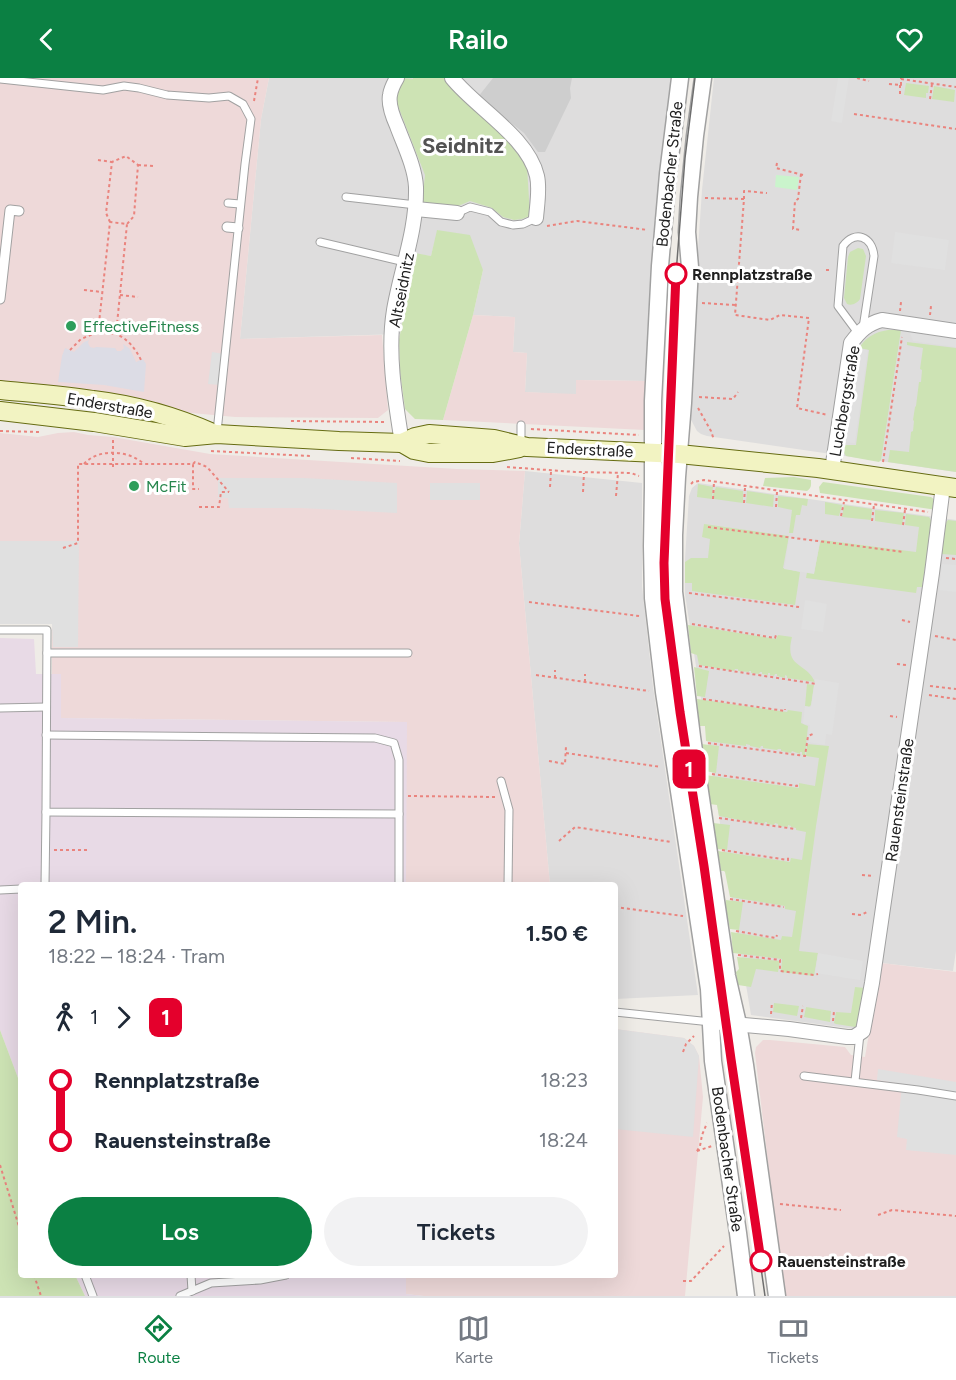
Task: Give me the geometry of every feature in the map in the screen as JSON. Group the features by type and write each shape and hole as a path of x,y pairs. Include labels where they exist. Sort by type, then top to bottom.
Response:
{"main road":[{"name":"Enderstraße","path":"0,390 120,404 188,422 216,434"},
{"name":"Enderstraße","path":"0,411 94,422 186,437 216,434 402,442 414,450 429,453 493,453 524,446 653,452"},
{"path":"653,452 832,470 949,487"}],"street":[{"name":"Altseidnitz","path":"397,78 389,96 391,111 410,160 416,184 416,207 394,310 391,341 402,442"},
{"path":"452,78 462,91 504,127 532,159 538,178 536,218"},
{"name":"Bodenbacher Straße","path":"680,78 663,231 654,394 652,546 654,617 707,978 713,1061 746,1296"},
{"name":"Bodenbacher Straße","path":"703,78 694,136 687,232 690,267 674,534 674,592 688,710 723,953 738,1024 777,1296"},
{"path":"416,207 457,213"},
{"path":"0,299 10,210 19,211"},
{"path":"227,227 238,228"},
{"name":"Luchbergstraße","path":"832,470 851,343 861,331 873,322 882,320 956,331"},
{"name":"Rauensteinstraße","path":"860,1034 865,1026 872,983 939,514 949,487"},
{"path":"711,1022 847,1037 860,1034"}],"lane":[{"path":"0,79 103,90 124,86 167,95 209,98 229,96 243,104 251,119 216,434"},
{"path":"346,197 416,207"},
{"path":"228,203 240,204"},
{"path":"457,213 470,207 490,212 501,222 513,225 524,224 536,218"},
{"name":"Luchbergstraße","path":"853,237 865,238 873,248 874,256 861,331 838,306 843,246 853,237"},
{"path":"320,242 405,262"},
{"path":"521,424 524,446"},
{"path":"0,630 47,630 45,882"},
{"path":"46,653 408,653"},
{"path":"0,708 46,707"},
{"path":"46,735 375,738 394,743 399,760 399,882"},
{"path":"501,781 509,810 508,882"},
{"path":"46,812 399,814"},
{"path":"0,890 18,889"},
{"path":"618,1012 711,1022"},
{"path":"855,1082 860,1034"},
{"path":"804,1076 918,1089 956,1096"},
{"path":"86,1278 93,1296"},
{"path":"191,1278 192,1291"},
{"path":"180,1296 211,1283 270,1278"}],"path":[{"path":"251,119 258,78"},
{"path":"857,78 869,81"},
{"path":"900,94 901,78 956,87"},
{"path":"889,84 901,85"},
{"path":"930,99 932,84"},
{"path":"854,114 956,129"},
{"path":"98,160 112,162 126,156 138,165 153,166"},
{"path":"98,332 110,222 106,213 112,162"},
{"path":"777,163 776,168 802,174 798,199 795,201 793,229 802,230"},
{"path":"116,334 127,224 134,216 138,165"},
{"path":"766,193 744,191 735,315 770,320 780,315 809,318 796,408 840,417"},
{"path":"689,197 744,200"},
{"path":"536,218 545,226 577,221 663,231"},
{"path":"110,222 127,224"},
{"path":"84,290 102,292"},
{"path":"120,294 138,297"},
{"path":"687,303 735,305"},
{"path":"930,318 932,306"},
{"path":"883,465 904,323"},
{"path":"70,350 81,339 94,333 116,334 124,338 136,350 141,360"},
{"path":"898,357 903,358"},
{"path":"894,384 899,384"},
{"path":"691,397 733,399 738,392"},
{"path":"696,405 714,440"},
{"path":"891,409 896,410"},
{"path":"112,434 113,468"},
{"path":"887,436 892,436"},
{"path":"84,464 93,457 104,454 129,456 144,464"},
{"path":"63,548 78,543 78,464 200,463 207,467 229,492 221,492 219,507 200,507"},
{"path":"193,464 193,489 199,489"},
{"path":"550,487 551,470"},
{"path":"583,492 584,472"},
{"path":"616,496 618,473"},
{"path":"689,486 693,482 704,480 939,514"},
{"path":"713,499 714,482"},
{"path":"744,503 745,486"},
{"path":"776,507 777,491"},
{"path":"841,516 844,501"},
{"path":"872,520 874,505"},
{"path":"903,525 906,509"},
{"path":"708,527 904,552"},
{"path":"682,592 799,607"},
{"path":"549,599 549,605"},
{"path":"529,602 644,617"},
{"path":"581,604 581,609"},
{"path":"613,608 613,613"},
{"path":"686,623 775,638 776,635"},
{"path":"923,634 956,640"},
{"path":"897,664 906,665"},
{"path":"691,665 817,684"},
{"path":"555,670 555,678"},
{"path":"585,674 585,682"},
{"path":"536,675 652,691"},
{"path":"620,679 620,686"},
{"path":"915,689 956,689"},
{"path":"915,689 956,699"},
{"path":"694,697 785,711 785,709"},
{"path":"699,742 805,756 808,736 813,734"},
{"path":"549,761 565,764 566,746"},
{"path":"597,757 598,750"},
{"path":"566,753 663,767"},
{"path":"629,755 629,762"},
{"path":"703,773 733,775 797,786 797,783"},
{"path":"399,796 505,797"},
{"path":"710,816 795,829"},
{"path":"560,841 575,827 575,823"},
{"path":"575,827 675,842"},
{"path":"607,827 607,832"},
{"path":"639,837 640,832"},
{"path":"715,849 788,860 788,857"},
{"path":"45,850 87,850"},
{"path":"862,875 875,876"},
{"path":"723,897 784,907"},
{"path":"618,907 686,917"},
{"path":"651,907 651,912"},
{"path":"851,914 861,915 874,911"},
{"path":"728,930 776,938 777,935"},
{"path":"723,953 780,960 780,971 818,974"},
{"path":"770,1017 772,1002"},
{"path":"801,1022 803,1006"},
{"path":"833,1026 834,1011"},
{"path":"683,1052 686,1044 694,1036"},
{"path":"709,1147 697,1151 710,1117"},
{"path":"0,1165 18,1223"},
{"path":"765,1202 841,1210"},
{"path":"878,1215 892,1210 956,1216"},
{"path":"683,1281 691,1281 725,1245"},
{"path":"35,1278 40,1296"}],"shaded area":[{"path":"0,78 269,78 261,119 240,339 382,335 388,410 378,418 235,417 181,412 0,380"},
{"path":"269,78 676,78 648,381 576,380 576,395 525,392 527,353 513,352 515,317 473,315 483,270 438,230 431,256 415,254 400,334 240,339 261,119"},
{"path":"493,78 572,78 571,98 545,152 538,152 524,133 478,97"},
{"path":"714,78 956,78 956,472 707,436 697,431 689,416 690,369 702,190"},
{"path":"838,78 849,78 842,123 831,121"},
{"path":"895,232 949,240 945,270 891,263"},
{"path":"473,315 515,317 513,352 527,353 525,392 576,394 576,380 648,381 645,430 443,420"},
{"path":"909,331 956,339 956,347 913,341"},
{"path":"89,340 90,347 115,348 117,351 124,348 123,344 130,349 136,362 143,359 146,364 144,392 104,385 58,382 65,348 74,352"},
{"path":"858,349 868,350 855,443 844,442"},
{"path":"212,352 224,354 220,385 208,384"},
{"path":"74,432 113,437 210,454 525,471 519,544 550,882 406,882 406,722 60,718 61,674 52,674 52,624 0,624 0,433 38,437"},
{"path":"525,471 642,483 642,586 653,687 698,995 618,999 618,882 550,882 519,544"},
{"path":"218,478 304,478 397,483 397,513 301,508 229,508 228,498 218,498"},
{"path":"430,483 480,483 480,500 430,500"},
{"path":"698,483 956,520 956,951 953,971 881,963 869,1031 751,1015 685,594 689,496 692,488"},
{"path":"789,537 820,542 814,574 784,569"},
{"path":"0,541 79,541 78,647 53,647 52,624 0,624"},
{"path":"942,564 956,565 956,592 939,590"},
{"path":"805,600 827,604 823,632 801,629"},
{"path":"0,638 34,639 36,674 61,674 61,718 407,722 406,882 18,882 18,1078 0,1030"},
{"path":"815,679 839,683 832,735 826,734 825,745 808,742 810,725 803,724 805,706 811,707"},
{"path":"818,953 863,961 860,980 815,973"},
{"path":"881,963 956,972 956,1296 784,1296 756,1047 763,1040 770,1040 845,1047 851,1055 865,1057"},
{"path":"618,1029 684,1038 694,1046 699,1056 703,1097 685,1296 424,1296 406,1294 406,1278 618,1278"},
{"path":"618,1029 684,1038 694,1046 699,1056 693,1137 618,1129"},
{"path":"878,1069 956,1082 956,1155 906,1150 907,1139 897,1137 902,1084 877,1080"},
{"path":"76,1278 406,1278 406,1294 424,1296 85,1296"}],"green space":[{"path":"404,78 447,78 499,130 527,166 530,216 514,220 503,217 492,208 470,201 456,207 422,204 425,175 396,98"},
{"path":"906,83 929,86 926,98 904,95"},
{"path":"934,86 955,90 954,102 932,99"},
{"path":"776,175 799,177 797,190 775,187"},
{"path":"437,230 470,235 483,270 473,315 443,420 415,419 405,409 399,340 415,253 431,256"},
{"path":"858,248 863,249 866,256 860,299 849,305 844,298 848,257 850,252"},
{"path":"888,330 901,330 881,460 879,462 846,456 842,449 843,445 856,445 869,350 859,348 871,336"},
{"path":"907,342 956,348 956,472 888,462 890,450 909,452 919,382 921,382 923,348 907,345"},
{"path":"794,477 811,480 810,489 807,491 763,486 765,478"},
{"path":"823,482 931,497 935,500 937,510 820,493 819,487"},
{"path":"698,484 713,487 712,499 697,497"},
{"path":"716,487 743,491 743,503 714,499"},
{"path":"747,491 774,495 773,507 746,503"},
{"path":"778,496 808,499 807,506 802,505 800,515 796,515 793,533 789,533 792,510 778,507"},
{"path":"825,502 842,505 839,516 825,514"},
{"path":"844,505 872,509 871,520 842,517"},
{"path":"875,510 904,513 902,525 875,521"},
{"path":"906,514 929,517 932,522 922,587 917,587 916,593 806,578 807,572 814,573 822,540 916,552 919,527 905,525"},
{"path":"948,520 956,521 956,555 941,554 945,524"},
{"path":"704,524 789,536 783,568 800,572 795,605 692,591 692,583 685,583 685,562 691,558 708,558 710,539 702,537"},
{"path":"688,625 776,639 778,635 792,637 790,647 793,660 811,675 815,682 787,678 785,675 785,678 777,674 774,676 770,673 768,675 760,672 759,674 751,673 751,671 738,671 738,669 734,671 699,665 697,655 691,653"},
{"path":"694,667 709,671 705,697 697,696"},
{"path":"807,684 814,685 809,707 805,706"},
{"path":"697,699 787,712 788,710 802,712 801,723 808,726 805,755 802,755 802,752 800,754 792,751 791,753 781,751 781,749 763,748 763,746 760,748 746,744 746,746 706,741 705,726 699,726"},
{"path":"701,744 719,746 716,773 705,771"},
{"path":"807,744 829,746 799,951 818,953 814,976 781,972 782,959 733,953 731,932 781,940 782,936 792,937 796,911 785,909 785,906 730,897 725,872 721,871 718,851 790,862 791,858 802,860 806,832 788,825 788,827 778,826 775,823 774,825 765,822 764,824 754,822 754,820 751,822 719,816 717,805 710,804 705,775 799,788 799,783 815,786 819,758 806,756"},
{"path":"713,823 730,825 727,850 717,849"},
{"path":"726,900 743,902 739,930 730,929"},
{"path":"737,957 780,961 778,972 756,969 751,987 738,985"},
{"path":"855,987 865,988 859,1022 855,1027 834,1023 836,1012 851,1013"},
{"path":"774,1003 799,1006 797,1016 773,1012"},
{"path":"806,1007 831,1011 830,1022 804,1017"},
{"path":"0,1030 18,1078 18,1278 76,1278 85,1296 0,1296"}],"tram line":[{"path":"695,78 685,158 676,274 664,563 665,599 765,1296"},
{"name":"1","path":"676,274 664,563 665,599 761,1261"}],"place":[{"name":"Rennplatzstraße","path":"676,274"},
{"name":"EffectiveFitness","path":"71,326"},
{"name":"McFit","path":"134,486"},
{"name":"Rauensteinstraße","path":"761,1261"}],"district":[{"name":"Seidnitz","path":"463,145"}]}
